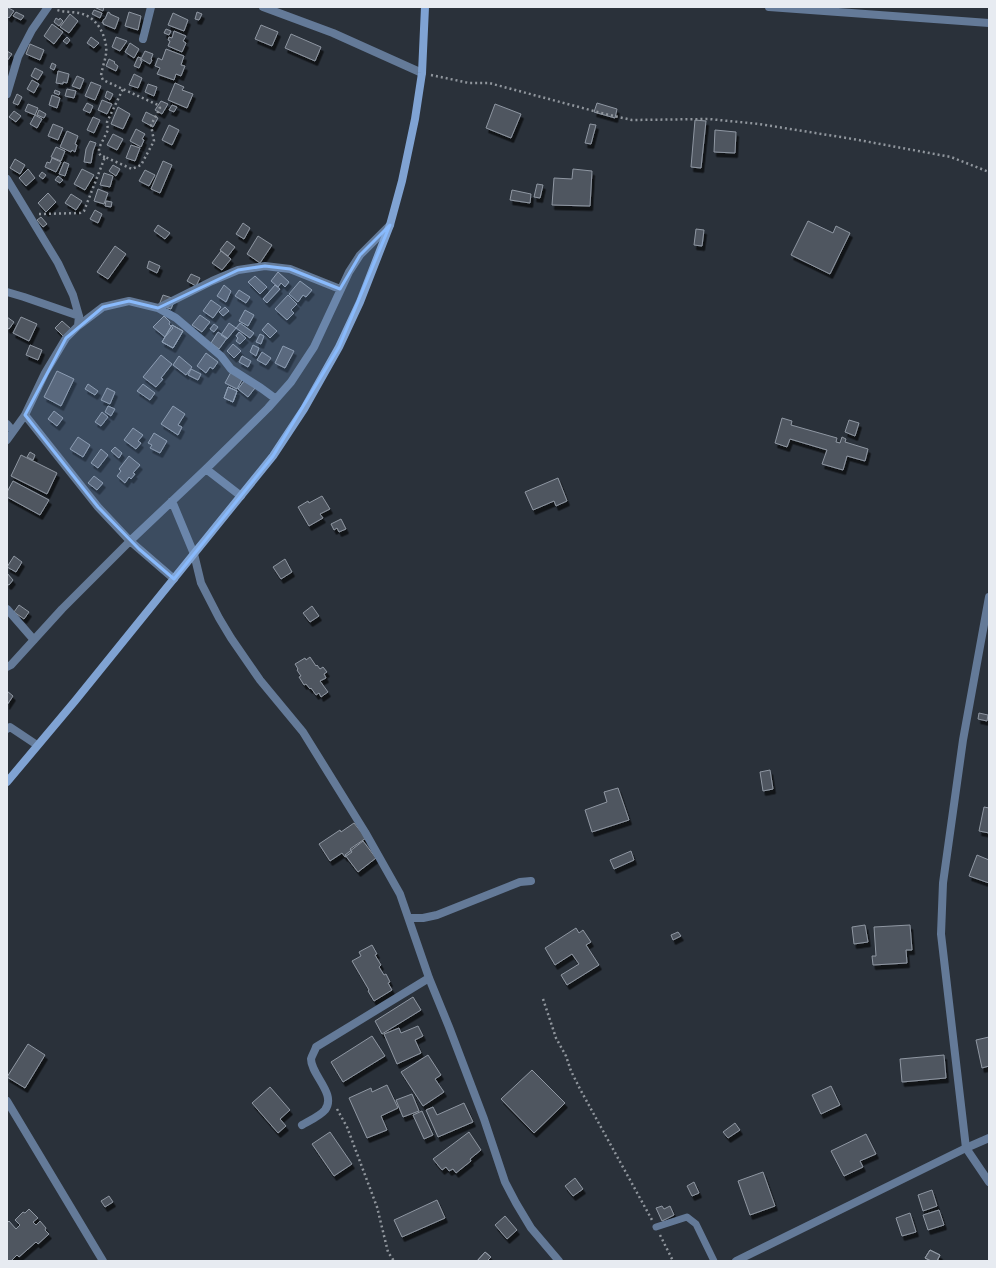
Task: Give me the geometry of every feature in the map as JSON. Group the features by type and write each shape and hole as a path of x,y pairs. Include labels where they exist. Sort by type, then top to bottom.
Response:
{"main road":[{"path":"7,782 75,701 273,456 304,409 332,360 360,302 390,225 402,181 415,119 422,73 425,7"}],"street":[{"path":"142,40 151,7"},
{"path":"263,7 333,33 422,73"},
{"path":"769,7 989,23"},
{"path":"7,94 18,57 32,30 51,8"},
{"path":"7,179 58,263 73,295 79,316 78,326"},
{"path":"7,667 11,665 62,609 130,541 206,469 291,382 314,347 340,289 360,255 390,225"},
{"path":"158,308 212,281 238,270 265,266 290,269 340,289"},
{"path":"7,292 79,316"},
{"path":"7,440 25,415 45,373 66,338 78,326 103,307 129,300 158,308 176,318 221,356 231,369 276,399"},
{"path":"25,415 98,506 130,541 174,579"},
{"path":"7,424 13,431"},
{"path":"206,469 241,496"},
{"path":"172,501 194,554 201,583 219,618 249,665 307,739 365,832 400,894 429,978 479,1105 505,1182 531,1228 559,1261"},
{"path":"989,596 963,740 943,882 941,934 966,1148 989,1182"},
{"path":"7,609 34,640"},
{"path":"7,729 10,727 37,745"},
{"path":"409,918 436,915 520,882 531,881"},
{"path":"302,1126 325,1111 328,1105 326,1092 313,1068 311,1057 316,1047 429,978"},
{"path":"7,1101 103,1261"},
{"path":"736,1261 989,1138"}],"lane":[{"path":"656,1227 687,1217 696,1224 714,1261"}],"path":[{"path":"51,8 65,12 85,14 95,20 105,39 106,53 101,76 103,80 123,88 158,105 160,108 151,126 154,140 141,166 132,169 101,156 99,153 99,148 108,130 108,122 123,88"},
{"path":"422,73 469,83 489,83 632,120 709,119 759,124 853,138 951,157 989,172"},
{"path":"28,214 80,213 84,211 105,157"},
{"path":"543,999 556,1038 566,1056 580,1089 614,1148 673,1261"},
{"path":"328,1105 338,1110 348,1127 377,1207 388,1252 394,1261"}],"highlighted area":[{"path":"390,225 339,347 273,456 174,579 139,549 98,507 25,415 66,338 103,307 129,301 158,308 238,270 265,266 290,269 340,289 360,255"}],"building":[{"path":"7,7 14,11 9,18 7,16"},
{"path":"94,7 104,7 103,11"},
{"path":"94,10 102,13 100,18 92,14"},
{"path":"16,12 24,16 21,20 13,16"},
{"path":"108,12 119,18 115,29 102,23"},
{"path":"129,12 141,16 138,30 125,26"},
{"path":"197,12 202,14 199,20 195,19"},
{"path":"173,13 188,20 184,31 168,25"},
{"path":"70,14 78,21 69,33 60,27"},
{"path":"56,18 59,20 60,18 63,21 59,26 54,22"},
{"path":"52,24 63,32 54,44 44,36"},
{"path":"261,25 278,32 272,46 255,39"},
{"path":"166,29 171,31 169,35 164,33"},
{"path":"174,31 186,36 183,41 186,43 182,52 168,46 170,41 168,40 169,37 172,38"},
{"path":"291,34 321,47 315,61 285,48"},
{"path":"67,37 70,40 67,44 63,41"},
{"path":"91,37 99,43 94,48 87,43"},
{"path":"116,37 127,41 120,51 112,47"},
{"path":"130,43 139,49 134,58 125,52"},
{"path":"30,44 44,50 40,60 26,54"},
{"path":"166,49 184,56 181,65 185,66 181,76 176,74 174,80 157,74 160,68 155,66 158,58 162,60"},
{"path":"7,51 12,54 7,61"},
{"path":"145,51 153,54 150,64 141,59"},
{"path":"138,57 141,58 140,60 142,61 139,68 134,66"},
{"path":"109,59 115,62 114,63 118,66 116,71 106,66"},
{"path":"52,63 56,65 54,70 50,68"},
{"path":"35,68 43,72 38,80 31,76"},
{"path":"58,71 69,74 67,83 56,83"},
{"path":"134,74 142,78 138,88 129,85"},
{"path":"77,76 84,79 80,89 72,86"},
{"path":"32,80 39,84 34,93 27,89"},
{"path":"91,82 101,86 95,100 85,96"},
{"path":"175,83 184,87 182,90 193,94 187,108 168,100"},
{"path":"148,84 157,87 154,96 145,92"},
{"path":"67,89 76,91 74,98 65,96"},
{"path":"55,90 60,92 59,95 54,93"},
{"path":"107,91 113,94 110,100 105,97"},
{"path":"17,94 22,97 18,105 13,103"},
{"path":"52,95 60,98 57,108 49,105"},
{"path":"102,100 112,104 107,114 98,110"},
{"path":"161,101 168,104 162,114 155,110"},
{"path":"87,103 93,106 90,113 83,110"},
{"path":"597,103 617,109 615,118 594,112"},
{"path":"28,104 38,108 35,115 25,111"},
{"path":"495,104 521,114 511,138 486,128"},
{"path":"172,105 177,107 174,112 169,110"},
{"path":"118,107 130,114 123,129 111,124"},
{"path":"39,110 46,114 44,118 37,115"},
{"path":"14,111 21,116 16,122 9,117"},
{"path":"146,112 158,118 153,127 142,121"},
{"path":"35,115 42,119 37,128 30,124"},
{"path":"93,117 100,120 94,133 87,130"},
{"path":"695,120 706,121 701,168 691,167"},
{"path":"53,124 63,128 58,140 48,136"},
{"path":"590,124 596,125 591,144 585,143"},
{"path":"169,125 179,130 172,145 162,140"},
{"path":"136,129 145,134 142,139 144,140 141,147 130,141"},
{"path":"715,130 736,132 735,153 714,152"},
{"path":"67,131 78,136 75,144 77,145 75,152 72,150 71,152 60,147"},
{"path":"113,134 123,139 117,150 107,145"},
{"path":"90,141 96,143 91,163 84,162 86,149"},
{"path":"131,145 140,148 135,161 126,158"},
{"path":"56,147 65,151 61,161 51,157"},
{"path":"52,158 61,162 56,172 45,167 47,162 50,163"},
{"path":"15,159 25,165 20,174 10,168"},
{"path":"163,161 172,165 160,193 151,189"},
{"path":"64,162 69,164 65,176 59,174"},
{"path":"113,165 120,169 116,176 109,171"},
{"path":"28,169 35,178 26,186 19,178"},
{"path":"82,169 94,175 85,190 74,184"},
{"path":"573,169 592,171 590,206 552,205 554,178 572,179"},
{"path":"145,170 155,175 149,186 139,181"},
{"path":"42,172 46,175 43,179 39,176"},
{"path":"104,173 113,176 110,187 100,185"},
{"path":"58,176 63,180 60,183 55,180"},
{"path":"537,184 543,185 540,198 534,197"},
{"path":"98,189 108,193 104,204 94,201"},
{"path":"512,190 531,194 530,203 510,200"},
{"path":"48,193 56,202 46,212 38,203"},
{"path":"71,194 82,201 76,210 65,203"},
{"path":"106,201 112,202 111,207 105,206"},
{"path":"95,210 102,214 98,223 90,219"},
{"path":"41,217 47,224 43,227 37,220"},
{"path":"808,221 833,233 836,226 850,233 830,274 791,255"},
{"path":"243,223 250,228 244,239 236,234"},
{"path":"158,225 170,233 165,239 154,231"},
{"path":"696,229 704,230 702,246 694,245"},
{"path":"258,236 272,245 260,263 247,254"},
{"path":"227,241 235,247 228,256 220,250"},
{"path":"115,246 126,254 108,279 97,272"},
{"path":"221,251 231,259 222,270 212,263"},
{"path":"149,261 160,266 157,273 147,268"},
{"path":"278,272 289,282 285,287 281,283 278,287 271,281"},
{"path":"191,274 200,278 196,286 187,281"},
{"path":"255,276 267,287 260,294 248,282"},
{"path":"300,281 312,290 306,297 303,295 298,302 289,294"},
{"path":"224,285 231,291 226,302 217,296"},
{"path":"275,285 280,289 267,303 263,299"},
{"path":"239,290 250,297 246,303 235,296"},
{"path":"163,295 175,299 171,309 159,305"},
{"path":"288,295 297,304 291,310 294,313 287,320 275,309"},
{"path":"211,300 221,307 213,318 203,311"},
{"path":"225,307 229,311 223,316 219,312"},
{"path":"245,310 254,315 248,326 239,321"},
{"path":"200,315 210,322 202,332 192,325"},
{"path":"164,316 173,328 165,337 153,327"},
{"path":"7,317 14,322 9,329 7,328"},
{"path":"21,317 37,324 29,341 13,333"},
{"path":"62,321 71,329 64,337 55,328"},
{"path":"229,323 236,328 227,339 221,335"},
{"path":"240,323 254,333 250,338 236,328"},
{"path":"268,323 277,331 270,338 262,330"},
{"path":"214,324 218,327 214,332 210,329"},
{"path":"172,325 183,331 173,348 162,342"},
{"path":"172,325 183,331 173,348 162,342"},
{"path":"218,332 227,338 219,349 211,343"},
{"path":"239,332 246,338 240,344 236,341 238,338 236,336"},
{"path":"260,334 264,336 261,344 256,342"},
{"path":"233,344 241,351 234,358 227,351"},
{"path":"30,345 42,350 38,360 26,355"},
{"path":"253,345 259,348 256,356 250,352"},
{"path":"283,346 294,351 285,368 275,363"},
{"path":"262,352 271,358 266,365 257,360"},
{"path":"206,353 218,362 213,369 210,367 206,373 197,366"},
{"path":"161,355 172,364 156,387 143,377"},
{"path":"179,356 192,367 186,375 173,365"},
{"path":"242,356 251,361 248,367 239,362"},
{"path":"191,369 201,374 198,380 188,375"},
{"path":"57,371 74,379 61,406 44,397"},
{"path":"231,372 243,378 237,389 225,383"},
{"path":"245,380 255,388 248,397 238,389"},
{"path":"88,384 98,391 95,395 85,389"},
{"path":"143,384 155,393 150,400 137,391"},
{"path":"228,387 237,391 233,402 224,398"},
{"path":"228,387 237,391 233,402 224,398"},
{"path":"107,388 115,392 110,404 101,400"},
{"path":"108,406 115,409 111,416 105,412"},
{"path":"173,406 185,414 178,425 182,427 178,435 161,424"},
{"path":"54,411 63,418 57,426 48,419"},
{"path":"102,412 108,417 101,426 95,422"},
{"path":"782,418 792,421 791,425 837,438 836,442 840,443 842,437 846,439 845,442 868,449 865,461 847,456 843,470 822,464 827,450 790,439 787,447 775,443"},
{"path":"849,420 859,423 855,436 845,432"},
{"path":"133,428 143,435 138,441 141,443 136,449 124,440"},
{"path":"154,433 167,441 160,453 150,448 152,445 148,443"},
{"path":"78,437 90,445 83,457 70,449"},
{"path":"115,447 122,453 119,458 111,451"},
{"path":"101,449 108,455 98,468 91,463"},
{"path":"30,452 35,455 33,460 27,457"},
{"path":"21,455 57,473 47,494 11,476"},
{"path":"129,456 140,465 133,473 135,474 131,479 129,477 125,483 117,476 121,471 119,469"},
{"path":"94,476 103,483 97,490 88,483"},
{"path":"558,478 567,501 556,506 554,501 533,510 525,492"},
{"path":"13,481 49,500 40,515 7,497 7,492"},
{"path":"322,496 330,509 320,514 323,518 309,526 298,507 308,501 309,503"},
{"path":"341,519 346,529 339,532 337,528 334,530 331,524"},
{"path":"14,556 22,562 16,572 7,567"},
{"path":"285,559 292,572 281,579 273,567"},
{"path":"7,573 13,580 9,585 7,584"},
{"path":"19,605 29,612 24,619 14,612"},
{"path":"312,606 319,616 310,622 303,613"},
{"path":"310,657 316,666 317,665 320,669 323,667 327,672 324,674 326,678 320,681 328,692 321,697 319,693 316,695 311,688 310,689 306,684 304,685 299,677 301,676 295,664 305,658 306,660"},
{"path":"7,691 13,696 7,705"},
{"path":"979,713 988,715 987,721 978,719"},
{"path":"770,770 773,789 763,791 760,772"},
{"path":"618,788 629,820 592,832 585,810 607,802 604,792"},
{"path":"984,807 989,808 989,833 979,831"},
{"path":"354,823 366,838 350,849 352,852 345,857 342,853 330,861 319,844 340,830 341,832"},
{"path":"363,841 376,858 358,872 345,855"},
{"path":"631,851 634,860 614,869 610,860"},
{"path":"977,855 989,860 989,883 969,876"},
{"path":"865,925 868,942 854,944 852,927"},
{"path":"910,925 912,950 906,950 907,963 873,965 872,956 876,956 874,927"},
{"path":"576,928 579,933 583,930 591,942 586,945 599,965 567,985 561,975 579,964 572,954 555,965 545,948"},
{"path":"678,932 681,936 673,940 671,935"},
{"path":"372,945 377,954 375,955 381,965 379,967 384,975 386,974 390,982 388,983 392,990 374,1001 352,961 361,956 359,952"},
{"path":"413,997 421,1010 382,1034 375,1021"},
{"path":"418,1026 423,1036 415,1040 421,1053 397,1064 384,1034 399,1028 401,1033"},
{"path":"372,1036 385,1056 343,1082 331,1062"},
{"path":"989,1037 989,1066 982,1068 976,1040"},
{"path":"28,1044 45,1055 25,1088 7,1077"},
{"path":"428,1055 441,1075 435,1079 444,1092 423,1106 401,1072"},
{"path":"944,1055 946,1078 902,1082 900,1059"},
{"path":"532,1070 565,1103 534,1133 501,1099"},
{"path":"387,1085 398,1108 381,1116 387,1130 367,1138 349,1098 371,1088 372,1092"},
{"path":"831,1086 840,1105 821,1114 812,1095"},
{"path":"270,1087 290,1110 280,1119 286,1126 278,1133 252,1103"},
{"path":"412,1094 419,1111 403,1117 396,1100"},
{"path":"464,1103 473,1122 438,1137 426,1110 433,1107 437,1115"},
{"path":"422,1111 433,1135 424,1139 413,1115"},
{"path":"735,1123 740,1130 728,1138 723,1132"},
{"path":"330,1132 352,1164 334,1176 312,1144"},
{"path":"469,1132 481,1150 470,1159 471,1161 456,1173 453,1169 449,1171 446,1167 442,1170 433,1159"},
{"path":"866,1134 876,1154 860,1161 863,1167 844,1176 831,1151"},
{"path":"763,1172 775,1206 750,1215 738,1181"},
{"path":"575,1178 583,1189 573,1196 565,1186"},
{"path":"694,1182 699,1193 692,1196 687,1186"},
{"path":"932,1190 937,1206 923,1211 918,1195"},
{"path":"109,1196 113,1202 105,1207 101,1201"},
{"path":"437,1200 445,1218 402,1237 394,1220"},
{"path":"662,1206 664,1209 670,1206 674,1215 662,1221 656,1208"},
{"path":"29,1209 38,1218 33,1222 36,1225 40,1221 49,1234 38,1244 36,1242 19,1257 17,1255 11,1261 7,1261 7,1223 9,1221 16,1229 20,1225 15,1220 23,1212 25,1213"},
{"path":"939,1210 944,1225 928,1230 923,1215"},
{"path":"910,1213 916,1232 902,1236 896,1218"},
{"path":"505,1216 517,1230 507,1239 495,1225"},
{"path":"930,1250 940,1255 937,1261 931,1261 925,1258"},
{"path":"930,1250 940,1255 937,1261 931,1261 925,1258"},
{"path":"485,1252 491,1257 487,1261 477,1261"},
{"path":"485,1252 491,1257 487,1261 477,1261"}]}
